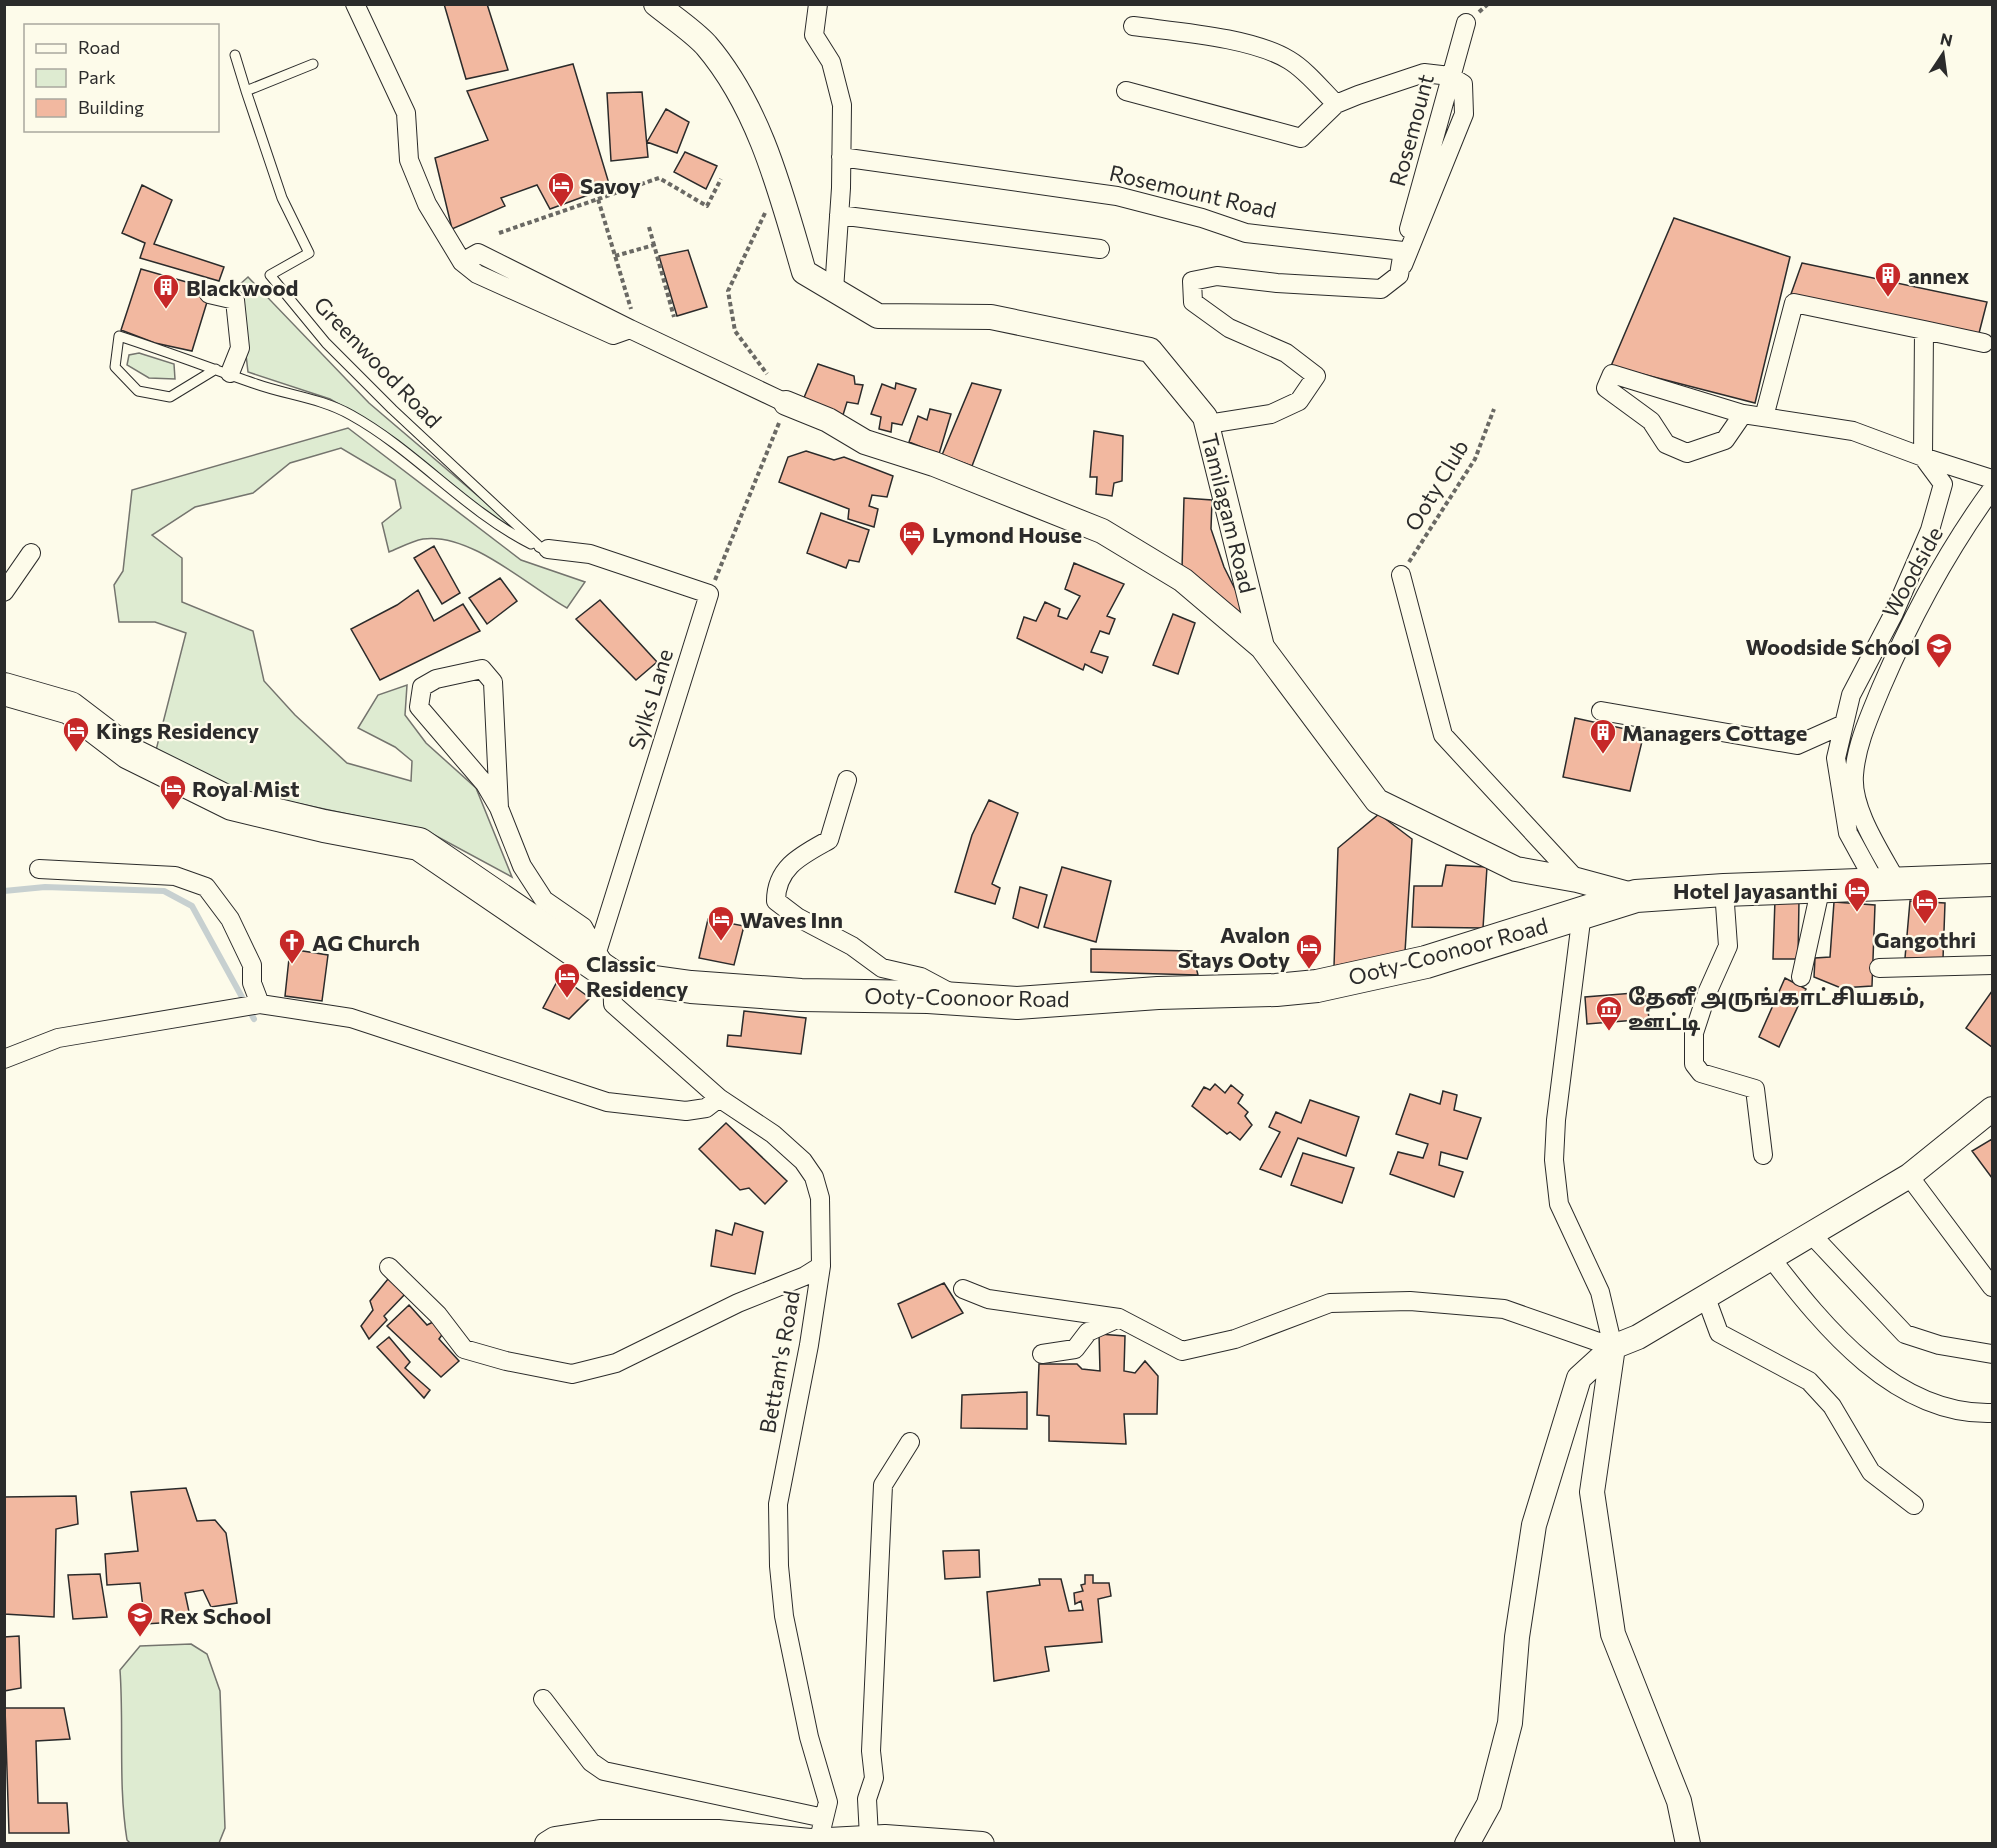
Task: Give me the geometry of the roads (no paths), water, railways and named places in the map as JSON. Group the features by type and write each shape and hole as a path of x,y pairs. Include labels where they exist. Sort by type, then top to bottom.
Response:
{"highway":[{"name":"Ooty-Coonoor Road","path":"4,689 70,708 129,753 232,804 324,826 419,844 584,959 691,987 801,995 1017,1002 1317,986 1426,962 1636,896 1725,890 1992,880"}],"street":[{"path":"355,4 406,113 409,160 427,204 462,262 477,274 614,335 634,331 786,403 828,420 865,442 934,464 1102,531 1183,580 1262,647"},
{"name":"Tamilagam Road","path":"656,4 705,44 743,97 779,187 804,272 878,316 991,317 1150,350 1205,417 1208,424 1262,647 1279,665 1319,726 1377,801 1516,869 1577,880 1636,896"},
{"path":"818,4 814,34 831,63 842,105 842,157 834,290"},
{"name":"Rosemount","path":"1403,251 1466,23"},
{"path":"1133,27 1207,36 1256,47 1290,60 1336,104"},
{"path":"1126,91 1301,138 1336,104 1424,73 1450,76 1463,84 1464,114 1399,274 1381,289 1277,283 1217,276 1192,281 1193,302 1229,328 1286,353 1316,376 1299,401 1271,414 1208,424"},
{"name":"Rosemount Road","path":"842,157 1118,196 1202,218 1246,233 1403,251"},
{"path":"839,215 1101,249"},
{"path":"1399,274 1403,251"},
{"path":"209,294 235,300 240,348 223,371"},
{"path":"1764,417 1794,303 1984,343"},
{"path":"1887,884 1848,833 1836,758 1851,695 1894,613 1930,530 1943,484 1923,457 1924,330"},
{"path":"1743,414 1725,440 1687,453 1666,444 1651,421 1606,388 1612,374 1743,414 1853,431 1992,479"},
{"name":"Woodside","path":"1887,884 1861,815 1854,776 1865,725 1901,641 1961,532 1992,489"},
{"name":"Sylks Lane","path":"543,548 590,555 709,594 604,964"},
{"path":"4,592 31,553"},
{"path":"1401,574 1443,735 1577,880"},
{"path":"499,808 493,682 482,669 436,679 422,687 419,707 474,768 499,808 522,866 544,900 583,927 604,964"},
{"path":"1602,711 1797,745 1844,724"},
{"path":"847,780 829,840 788,865 776,889 776,901 797,917 852,946 882,968 921,977 961,999"},
{"path":"39,868 175,876 206,887 230,919 252,965 252,983 260,1004"},
{"path":"1801,977 1821,886"},
{"path":"1725,890 1728,946 1707,993 1694,1033 1694,1064 1701,1073 1755,1089 1763,1155"},
{"path":"1582,914 1556,1120 1554,1160 1559,1204 1600,1292 1613,1347 1592,1492 1613,1634 1679,1801 1683,1837"},
{"name":"Bettam's Road","path":"604,964 613,1004 719,1098 773,1134 803,1161 814,1177 820,1198 821,1266 809,1345 778,1504 779,1566 784,1616 809,1737 828,1802 817,1837"},
{"path":"1879,968 1992,965"},
{"path":"4,1059 58,1038 260,1004 351,1018 607,1102 686,1111 706,1108 719,1098"},
{"path":"1467,1844 1489,1804 1510,1723 1517,1637 1534,1525 1579,1378 1613,1347 1638,1337 1705,1295 1909,1176 1992,1109"},
{"path":"1909,1176 1992,1287"},
{"path":"1811,1234 1905,1334 1939,1345 1992,1354"},
{"path":"1771,1258 1800,1296 1847,1347 1902,1388 1947,1408 1992,1413"},
{"path":"389,1267 438,1315 464,1349 506,1362 572,1374 616,1363 738,1303 805,1276 821,1266"},
{"path":"963,1290 988,1299 1119,1318 1182,1351 1235,1339 1330,1304 1410,1301 1504,1309 1613,1347"},
{"path":"1705,1295 1719,1333 1809,1381 1832,1406 1871,1472 1914,1505"},
{"path":"1042,1354 1076,1349 1088,1332 1119,1318"},
{"path":"869,1837 867,1799 874,1778 871,1751 883,1485 910,1442"},
{"path":"543,1699 591,1762 604,1771 817,1837"},
{"path":"547,1844 555,1839 600,1832 718,1832 869,1837 982,1844"}],"lane":[{"name":"Greenwood Road","path":"235,55 282,198 309,253 270,275 326,343 543,548"},
{"path":"246,91 313,64"},
{"path":"223,371 170,397 138,391 115,367 118,336 223,371 256,384 329,404 351,415 419,461 494,523 543,548"}],"waterway":[{"path":"4,891 45,887 164,891 192,906 254,1019"}],"place":[{"name":"Savoy","path":"561,208"},
{"name":"annex","path":"1888,298"},
{"name":"Blackwood","path":"166,310"},
{"name":"Lymond House","path":"912,557"},
{"name":"Woodside School","path":"1939,669"},
{"name":"Kings Residency","path":"76,753"},
{"name":"Managers Cottage","path":"1603,755"},
{"name":"Royal Mist","path":"173,811"},
{"name":"Hotel Jayasanthi","path":"1857,913"},
{"name":"Gangothri","path":"1925,925"},
{"name":"Waves Inn","path":"721,942"},
{"name":"AG Church","path":"292,965"},
{"name":"Avalon Stays Ooty","path":"1309,970"},
{"name":"Classic Residency","path":"567,999"},
{"name":"தேனீ அருங்காட்சியகம், ஊட்டி","path":"1609,1032"},
{"name":"Rex School","path":"140,1638"}]}
